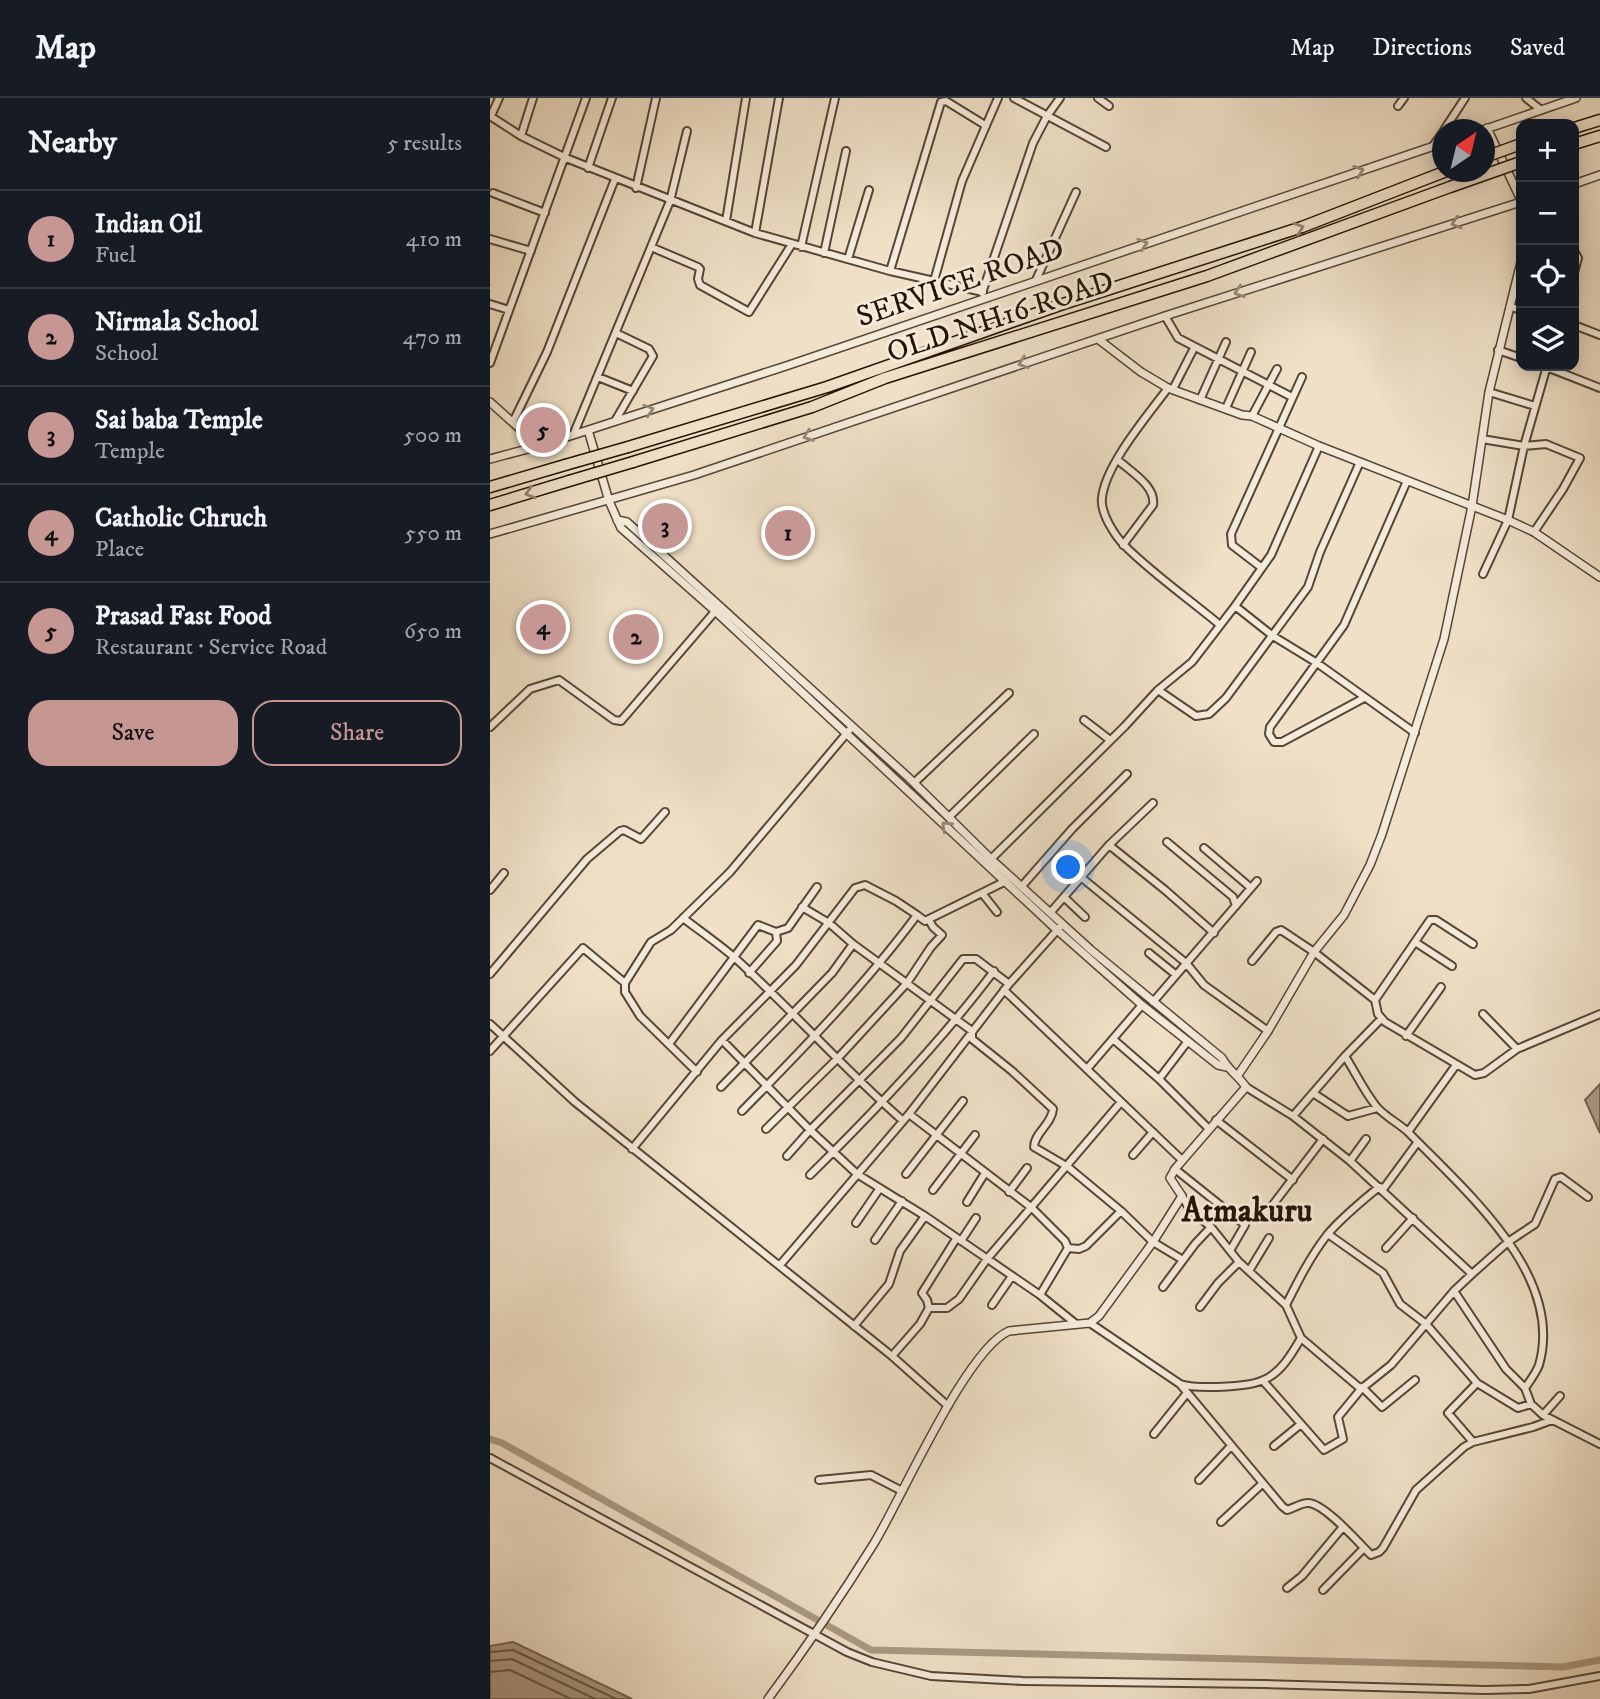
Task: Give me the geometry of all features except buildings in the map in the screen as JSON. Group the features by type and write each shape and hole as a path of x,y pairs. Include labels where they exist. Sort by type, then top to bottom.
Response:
{"main road":[{"path":"1579,126 1600,120"},
{"path":"1579,142 1600,136"},
{"path":"1495,153 1516,146"},
{"name":"OLD NH16 ROAD","path":"490,505 800,411 885,379 1207,276 1516,164"},
{"name":"OLD NH16 ROAD","path":"490,487 827,387 1060,305 1302,227 1432,177"}],"street":[{"path":"499,98 490,116 521,136 588,168 755,233 982,295 1033,143 1060,98"},
{"path":"521,136 533,98"},
{"path":"490,363 586,98"},
{"path":"588,168 612,98"},
{"path":"636,187 656,98"},
{"path":"726,221 746,98"},
{"path":"755,233 779,98"},
{"path":"802,247 835,98"},
{"path":"934,281 962,181 998,98"},
{"path":"1014,98 1106,147"},
{"path":"1098,98 1109,106"},
{"path":"1398,106 1404,98"},
{"path":"1451,119 1465,98"},
{"path":"1526,98 1541,110"},
{"path":"1495,126 1541,110 1557,101 1576,98"},
{"path":"890,271 941,102 946,102 985,125"},
{"path":"574,433 670,201 687,131"},
{"name":"SERVICE ROAD","path":"490,458 539,446 786,366 982,295 1036,280 1432,146"},
{"path":"1495,149 1516,191"},
{"path":"824,253 845,151"},
{"path":"1579,182 1600,174"},
{"path":"513,422 547,352 615,179"},
{"path":"848,259 869,190"},
{"path":"1036,280 1076,192"},
{"path":"493,193 545,213"},
{"path":"490,534 694,475 1166,316 1516,203"},
{"path":"490,239 531,251"},
{"path":"651,247 698,267 701,269 699,285 750,312 792,244"},
{"path":"1238,1075 1268,1031 1314,952 1344,915 1370,865 1444,639 1472,506 1489,392 1516,284"},
{"path":"490,304 509,310"},
{"path":"1511,307 1516,308"},
{"path":"1166,316 1175,335 1194,348 1292,397"},
{"path":"1579,327 1600,335"},
{"path":"615,421 652,359 653,352 616,333"},
{"path":"1098,339 1141,372 1171,388 1242,415 1252,416 1319,446 1508,520 1534,532 1600,577"},
{"path":"1200,400 1226,342"},
{"path":"1194,348 1171,388 1141,423 1107,478 1101,501 1108,520 1123,545 1220,625"},
{"path":"1499,350 1516,356"},
{"path":"1226,408 1251,352"},
{"path":"1252,416 1277,369"},
{"path":"1483,574 1508,520 1544,371"},
{"path":"1558,371 1600,388"},
{"path":"598,377 633,391"},
{"path":"1262,568 1232,545 1231,534 1302,377"},
{"path":"1489,392 1535,406"},
{"path":"490,402 539,446"},
{"path":"588,430 609,501 621,528 717,609 849,730 1006,881 1222,1058 1223,1066"},
{"path":"1482,439 1524,446 1546,444 1580,458 1534,532"},
{"path":"991,859 1158,690 1192,662 1262,568 1277,542 1319,446"},
{"path":"1118,460 1147,486 1154,499 1153,505 1123,545"},
{"path":"1158,690 1196,716 1209,714 1226,698 1308,586 1360,462"},
{"path":"1364,698 1282,742 1274,742 1269,734 1270,727 1351,613 1407,481"},
{"path":"1236,606 1273,636 1317,663 1415,733"},
{"path":"490,727 530,689 559,680 614,720 621,721 717,609"},
{"path":"914,783 1009,693"},
{"path":"1084,720 1110,740"},
{"path":"849,730 914,783 1142,1005 1238,1075 1246,1087 1293,1116 1350,1161 1472,1274"},
{"path":"697,1072 640,1016 625,992 625,983 651,942 671,930 730,872 849,730"},
{"path":"950,817 1034,734"},
{"path":"1022,886 1072,829 1127,774"},
{"path":"1050,913 1109,845 1153,803"},
{"path":"490,974 587,859 620,831 624,830 641,839 665,812"},
{"path":"1167,842 1233,897 1236,906"},
{"path":"1109,845 1214,933"},
{"path":"1204,848 1251,888"},
{"path":"490,890 504,873"},
{"path":"1082,878 1186,963 1204,985 1268,1031"},
{"path":"632,1149 722,1041 796,965 855,888 864,885 896,901 925,921 1006,881"},
{"path":"1153,1003 1257,881"},
{"path":"668,1044 758,925 776,932 788,928 817,887"},
{"path":"982,893 997,912"},
{"path":"1065,898 1085,917"},
{"path":"802,907 829,923 853,944 972,1031"},
{"path":"741,1111 880,963 917,915"},
{"path":"683,918 735,958 838,1058 858,1082 902,1120"},
{"path":"1375,1000 1430,920 1433,919 1472,944"},
{"path":"766,1129 838,1058 907,983 942,935 929,920"},
{"path":"780,1265 909,1114 1004,990 1060,927"},
{"path":"1252,961 1276,932 1281,930 1375,1000 1381,1019 1466,1072 1480,1075 1517,1049 1600,1014"},
{"path":"749,973 777,941 776,932"},
{"path":"1415,942 1452,966"},
{"path":"721,1087 832,974 853,944"},
{"path":"490,1051 583,948 625,983"},
{"path":"1149,953 1175,974"},
{"path":"787,1156 901,1038 963,959 973,957 1009,984"},
{"path":"810,1175 957,1020 994,971"},
{"path":"1406,1035 1441,987"},
{"path":"1004,990 1182,1160"},
{"path":"1087,1069 1142,1005"},
{"path":"1483,1014 1517,1049"},
{"path":"1293,1116 1381,1019"},
{"path":"490,1024 575,1102 892,1356 948,1406"},
{"path":"972,1031 972,1039 1053,1109 1052,1118 1033,1144 1068,1167 1153,1242 1182,1260"},
{"path":"1113,1039 1159,1079 1209,1129"},
{"path":"722,1041 857,1174 925,1216 1040,1295 1076,1324"},
{"path":"1159,1079 1188,1041"},
{"path":"1345,1056 1377,1108 1408,1132 1461,1185 1508,1242 1530,1275 1544,1324 1538,1366 1525,1388"},
{"path":"1408,1132 1456,1066"},
{"path":"1246,1087 1182,1160 1170,1178 1190,1210 1211,1227 1239,1262 1286,1305 1301,1338 1382,1407 1415,1380"},
{"path":"1312,1093 1348,1116 1377,1108"},
{"path":"906,1174 963,1101"},
{"path":"929,1308 947,1308 959,1299 987,1259 1121,1102"},
{"path":"909,1114 1032,1208 1065,1241 1068,1248"},
{"path":"1216,1120 1293,1180"},
{"path":"1133,1155 1153,1132"},
{"path":"933,1190 975,1135"},
{"path":"1262,1219 1323,1139"},
{"path":"1350,1161 1366,1139"},
{"path":"1286,1305 1313,1254 1328,1234 1379,1187 1384,1188 1417,1143"},
{"path":"1009,1192 1027,1168"},
{"path":"1175,1170 1245,1225 1231,1249"},
{"path":"967,1202 985,1173"},
{"path":"1264,1382 1321,1448 1327,1450 1343,1439 1338,1417 1362,1388 1391,1365 1454,1291 1508,1242 1535,1224 1557,1177 1561,1177 1588,1197"},
{"path":"856,1223 880,1188"},
{"path":"768,1699 817,1632 874,1543 948,1406 986,1347 1001,1334 1009,1331 1090,1323 1099,1316 1153,1242 1182,1196"},
{"path":"875,1240 902,1201"},
{"path":"1068,1248 1079,1249 1086,1246 1121,1211"},
{"path":"854,1326 889,1284 900,1251 925,1216"},
{"path":"892,1356 920,1324 929,1308 922,1293 976,1218"},
{"path":"1386,1248 1413,1218"},
{"path":"1163,1287 1211,1227"},
{"path":"1328,1234 1382,1273 1399,1304 1426,1324 1477,1383 1518,1408 1531,1404"},
{"path":"1249,1271 1269,1238"},
{"path":"1040,1295 1068,1248"},
{"path":"1200,1307 1218,1283 1239,1262"},
{"path":"992,1305 1012,1276"},
{"path":"1454,1291 1506,1369 1525,1388 1531,1404 1543,1415 1600,1444"},
{"path":"1090,1323 1180,1384 1262,1484 1287,1510 1304,1503 1312,1503 1324,1509 1371,1555 1379,1552 1416,1490 1473,1442 1533,1427 1552,1419"},
{"path":"1180,1384 1191,1387 1245,1386 1264,1382 1288,1361 1301,1338"},
{"path":"1473,1442 1448,1413 1477,1383"},
{"path":"1154,1434 1188,1393"},
{"path":"1543,1415 1560,1396"},
{"path":"1274,1446 1301,1424"},
{"path":"1199,1480 1231,1446"},
{"path":"490,1458 817,1632 847,1652 872,1662 944,1678 1485,1690 1529,1689 1600,1676"},
{"path":"819,1480 871,1475 902,1491"},
{"path":"1221,1522 1262,1484"},
{"path":"1287,1588 1302,1576 1342,1528"},
{"path":"1324,1590 1364,1548"}],"water":[{"path":"1600,1084 1600,1133 1585,1100"},
{"path":"513,1642 632,1699 490,1699 490,1646"}],"waterway":[{"path":"490,1439 502,1443 871,1650 1563,1667 1600,1660"}],"place":[{"name":"Prasad Fast Food","path":"543,430"},
{"name":"Sai baba Temple","path":"665,526"},
{"name":"Indian Oil","path":"788,533"},
{"name":"Catholic Chruch","path":"543,627"},
{"name":"Nirmala School","path":"636,637"}],"district":[{"name":"Atmakuru","path":"1247,1209"}]}
